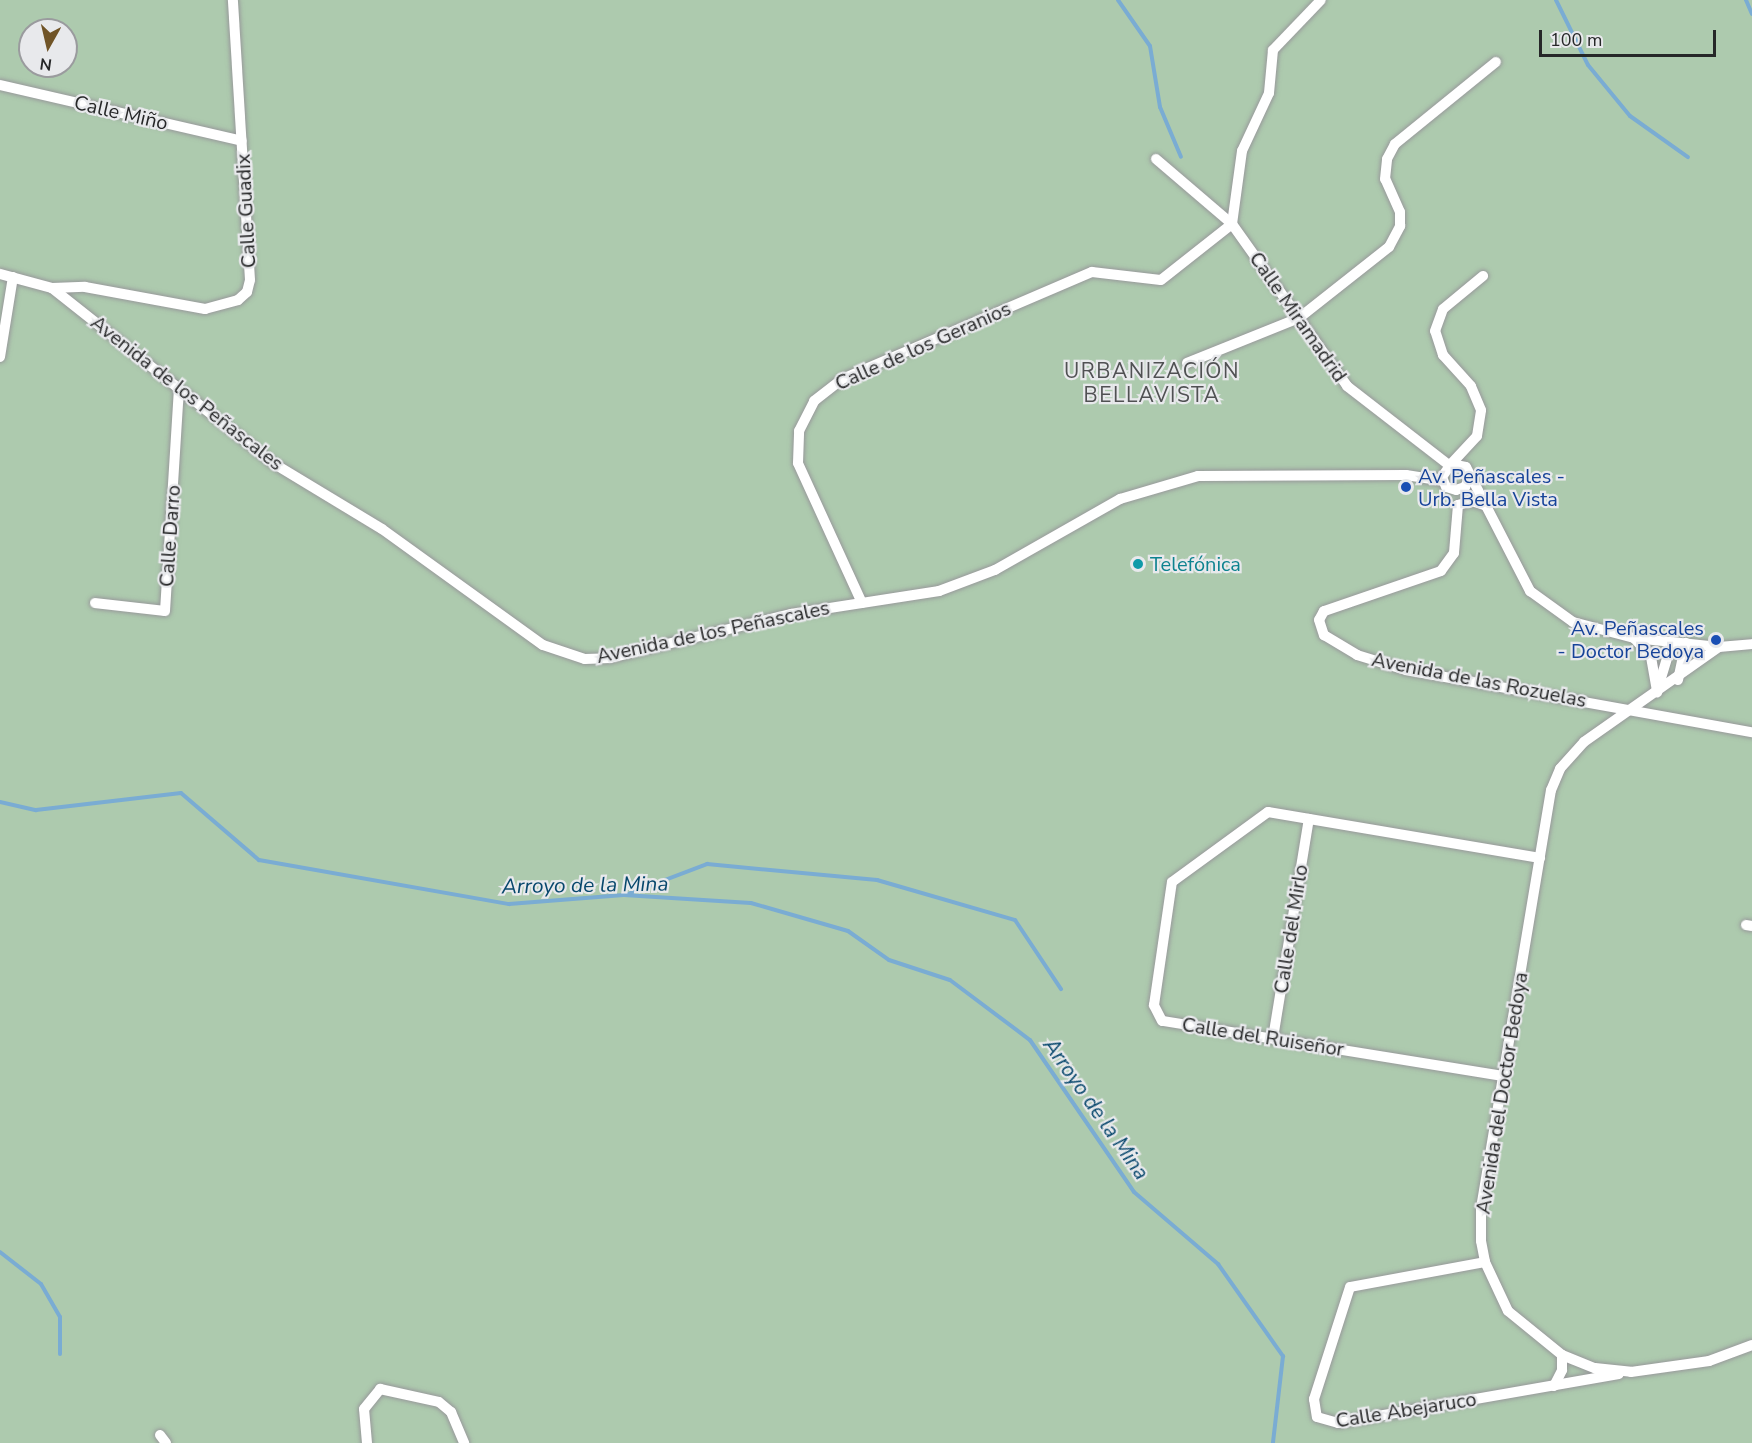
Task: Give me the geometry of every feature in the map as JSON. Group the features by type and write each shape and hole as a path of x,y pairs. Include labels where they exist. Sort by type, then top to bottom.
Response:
{"street":[{"name":"Calle Guadix","path":"52,288 85,287 205,309 238,300 247,292 250,280 233,0"},
{"path":"1232,224 1242,151 1269,93 1273,50 1321,0"},
{"path":"1187,363 1299,318 1389,247 1397,235 1400,212 1384,169 1395,144 1496,62"},
{"name":"Calle Miño","path":"0,85 242,141"},
{"name":"Calle Miramadrid","path":"1156,159 1232,224 1347,387 1447,470"},
{"name":"Calle de los Geranios","path":"861,603 798,463 799,430 820,395 842,379 1092,272 1161,280 1232,224"},
{"name":"Avenida de los Peñascales","path":"0,274 52,288 179,391 273,463 382,530 543,645 564,655 610,658 791,614 966,583 1120,499 1155,486 1239,473 1412,475 1447,470 1468,471"},
{"path":"1478,494 1449,489 1447,470 1469,449 1477,436 1481,410 1471,386 1443,355 1435,331 1443,309 1483,276"},
{"path":"0,357 14,277"},
{"name":"Calle Darro","path":"95,603 165,611 179,391"},
{"path":"1460,490 1468,471 1469,449"},
{"path":"1468,471 1530,591 1573,622 1634,638 1719,647 1752,644"},
{"name":"Avenida de las Rozuelas","path":"1460,490 1450,564 1441,571 1324,611 1319,620 1324,635 1381,664 1752,732"},
{"path":"1458,505 1472,501 1484,505"},
{"path":"1634,638 1651,657 1657,692"},
{"path":"1657,692 1672,642"},
{"path":"1678,680 1686,643"},
{"name":"Avenida del Doctor Bedoya","path":"1719,647 1678,680 1571,752 1560,769 1540,858 1481,1208 1485,1262 1508,1311 1562,1355 1595,1368 1631,1372 1709,1361 1752,1345"},
{"name":"Calle del Ruiseñor","path":"1503,1076 1162,1021 1154,1005 1173,882 1268,812 1540,858"},
{"name":"Calle del Mirlo","path":"1273,1038 1310,819"},
{"name":"Calle Abejaruco","path":"1485,1262 1350,1287 1314,1399 1317,1417 1338,1423 1631,1372"},
{"path":"1554,1386 1562,1370 1562,1355"},
{"path":"367,1443 364,1409 380,1389 439,1402 452,1412 464,1443"}],"green space":[{"path":"0,0 1752,0 1752,1443 0,1443"}],"waterway":[{"path":"1118,0 1150,46 1160,107 1181,157"},
{"path":"1556,0 1588,65 1630,116 1688,157"},
{"path":"1746,0 1752,14"},
{"name":"Arroyo de la Mina","path":"0,802 36,810 181,793 259,860 509,904 624,895 751,903 848,931 889,960 950,980 1030,1040 1134,1192 1218,1264 1283,1356 1273,1443"},
{"path":"628,894 707,864 877,880 1015,920 1061,989"},
{"path":"0,1252 41,1284 60,1317 60,1354"}],"place":[{"name":"Av. Peñascales - Urb. Bella Vista","path":"1406,487"},
{"name":"Telefónica","path":"1138,564"},
{"name":"Av. Peñascales - Doctor Bedoya","path":"1716,640"}],"district":[{"name":"URBANIZACIÓN BELLAVISTA","path":"1152,383"}]}
